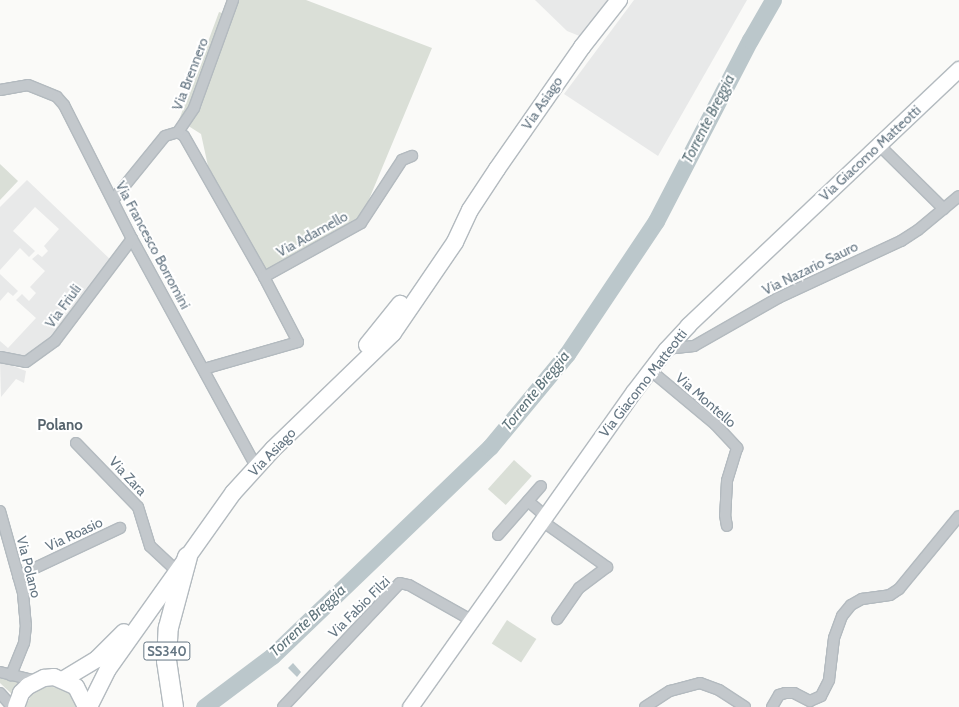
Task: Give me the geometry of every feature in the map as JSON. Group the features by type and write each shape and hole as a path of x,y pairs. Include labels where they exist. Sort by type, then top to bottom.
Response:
{"highway":[{"name":"SS340","path":"173,707 166,660 168,627 175,595 178,564"}],"main road":[{"name":"Via Asiago","path":"64,679 91,664 112,645 178,564 233,493 252,465 386,323 464,215 470,210 578,52 619,0"},
{"name":"Via Asiago","path":"90,707 108,669 178,564"},
{"path":"16,707 21,693 36,681 44,678 64,679 76,687 86,707"}],"street":[{"name":"Via Brennero","path":"113,200 164,136 178,132 194,108 233,0"},
{"name":"Via Giacomo Matteotti","path":"410,707 543,518 666,349 688,325 959,69"},
{"name":"Via Francesco Borromini","path":"0,90 28,85 57,97 113,200 132,239 204,368 252,465"},
{"path":"178,132 184,136 264,277 298,342 204,368"},
{"path":"879,145 944,209"},
{"name":"Via Adamello","path":"264,277 361,223 402,160 412,156"},
{"name":"Via Nazario Sauro","path":"666,349 694,346 778,298 901,241 959,196"},
{"name":"Via Friuli","path":"0,357 26,362 55,341 132,239"},
{"name":"Via Montello","path":"650,370 715,424 737,448 726,481 725,515 727,526"},
{"name":"Via Zara","path":"76,443 138,507 150,546 178,564"},
{"path":"498,535 541,486"},
{"path":"528,501 543,518 607,567 579,588 557,619"},
{"name":"Via Polano","path":"0,511 23,593 26,625 24,643 11,676"},
{"path":"772,707 779,695 785,693 794,693 810,701 821,696 830,680 834,638 842,616 851,605 862,599 890,595 899,589 959,516"},
{"name":"Via Roasio","path":"18,576 120,528"},
{"name":"Via Fabio Filzi","path":"283,707 400,583 409,585 471,620"},
{"path":"0,672 11,676 36,681"},
{"path":"645,707 670,690 700,683 719,690 744,707"},
{"path":"0,693 12,707"}],"shaded area":[{"path":"235,0 306,0 432,48 360,221 263,275 208,166 201,134 179,120 219,12 229,15"},
{"path":"535,0 619,0 587,39 567,31"},
{"path":"634,0 747,0 658,156 564,94"},
{"path":"0,164 18,181 0,200"},
{"path":"27,180 113,262 55,341 35,357 0,357 0,341 8,348 36,318 16,300 22,294 29,301 36,293 30,287 45,271 32,259 38,254 42,257 48,251 44,246 59,229 35,207 13,231 35,251 29,257 20,248 0,270 0,207"},
{"path":"0,274 18,291 13,296 8,292 0,301"},
{"path":"0,361 26,371 24,383 16,379 1,397"},
{"path":"514,460 532,476 506,505 488,489"},
{"path":"507,620 536,639 521,663 492,643"},
{"path":"293,663 301,672 297,677 288,668"},
{"path":"0,676 22,682 14,696 0,683"},
{"path":"49,686 65,690 72,695 77,707 25,707 33,692"}],"waterway":[{"name":"Torrente Breggia","path":"204,707 272,656 490,447 567,354 656,221 750,40 773,0"}],"district":[{"name":"Polano","path":"60,426"}]}
